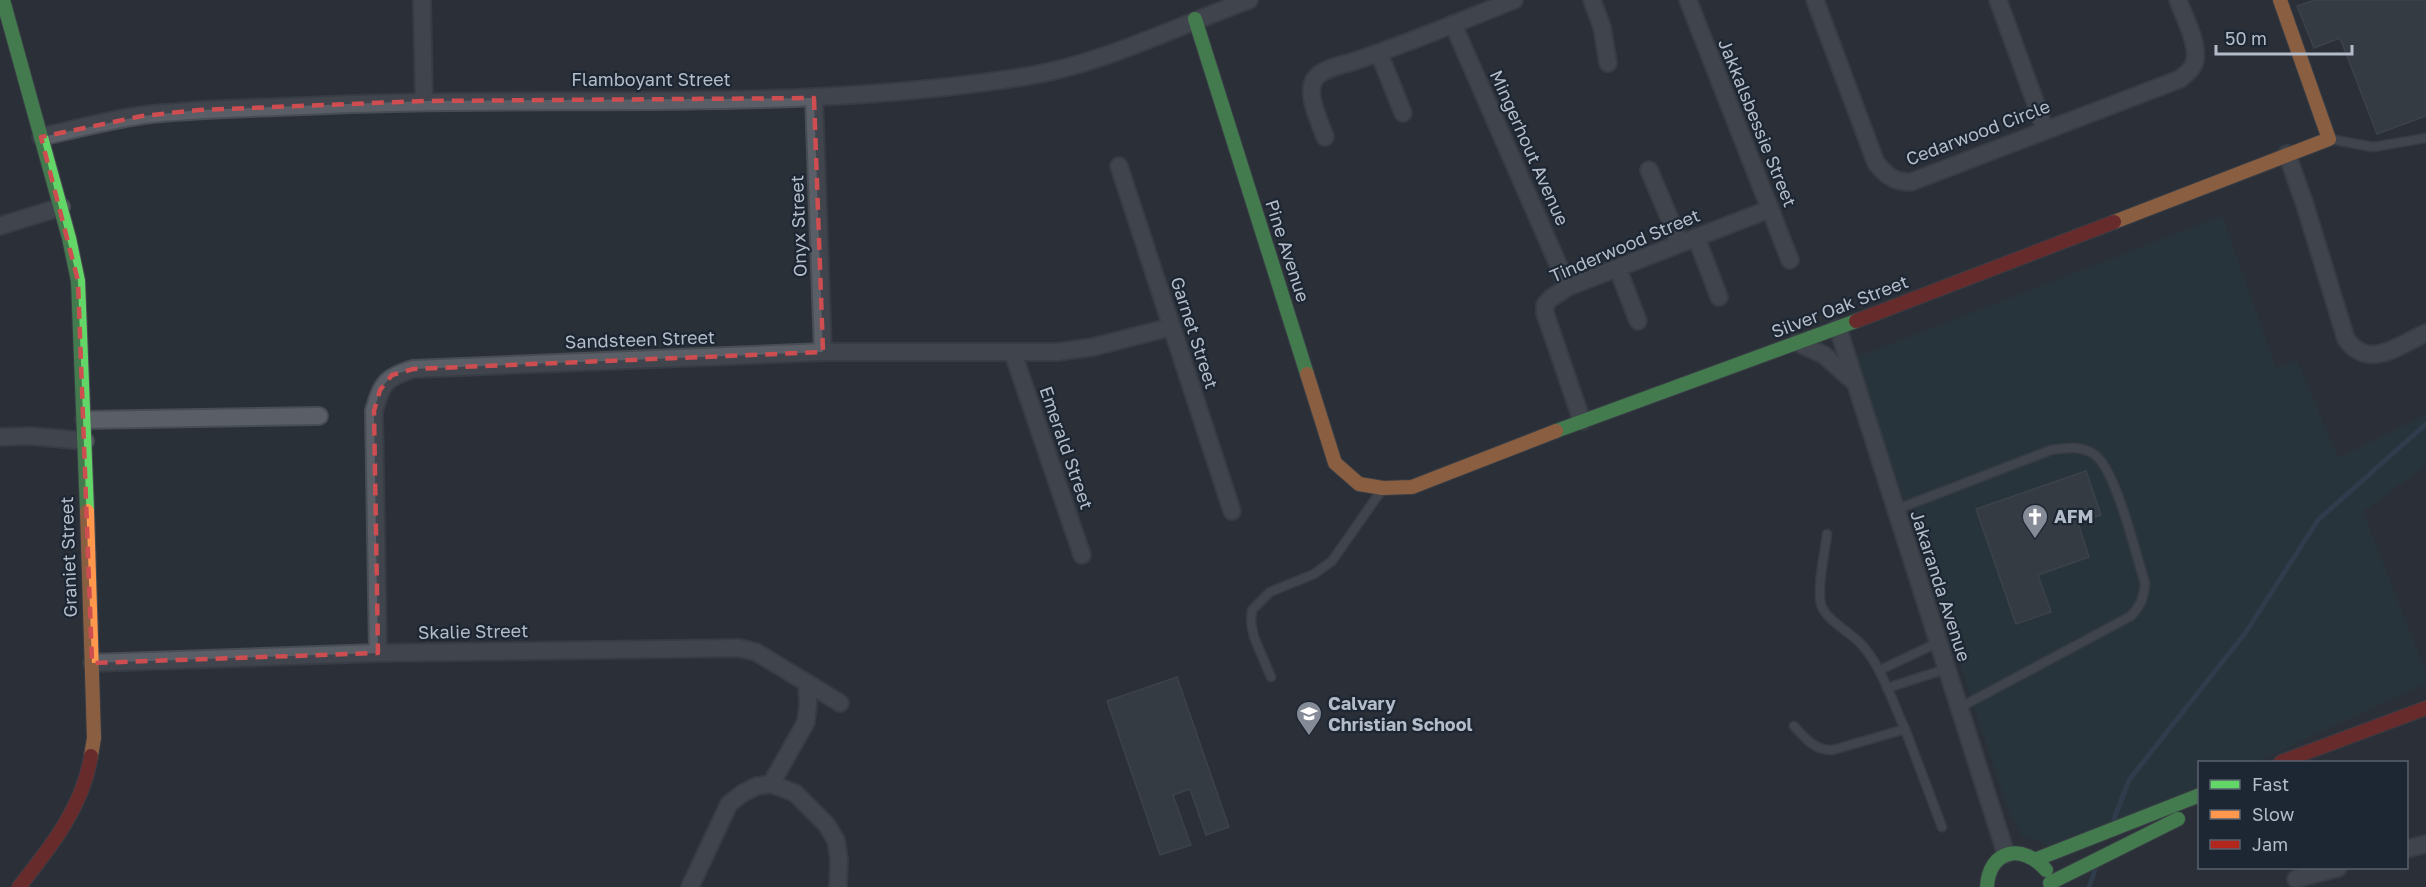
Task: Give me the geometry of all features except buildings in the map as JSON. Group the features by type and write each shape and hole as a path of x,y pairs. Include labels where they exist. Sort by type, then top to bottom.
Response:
{"street":[{"name":"Graniet Street","path":"3,0 61,207 78,281 94,738 92,764 85,788 73,811 19,887"},
{"path":"422,0 424,101"},
{"name":"Flamboyant Street","path":"41,136 142,116 199,111 424,101 814,98 944,87 1025,77 1091,62 1195,19 1249,0"},
{"path":"1325,137 1311,87 1316,77 1328,70 1379,53 1514,0"},
{"path":"1592,0 1602,27 1608,63"},
{"name":"Jakkalsbessie Street","path":"1688,0 1790,260"},
{"name":"Cedarwood Circle","path":"1815,0 1876,163 1886,175 1898,182 1911,182 2180,79 2191,70 2195,62 2195,49 2178,0"},
{"path":"1998,0 2045,129"},
{"path":"2280,0 2329,139"},
{"name":"Pine Avenue","path":"1195,19 1335,463 1359,484"},
{"name":"Mingerhout Avenue","path":"1453,24 1568,287"},
{"path":"1379,53 1403,113"},
{"name":"Onyx Street","path":"814,98 824,352"},
{"name":"Silver Oak Street","path":"1359,484 1383,488 1412,487 1582,420 1838,328 2329,139"},
{"path":"2287,154 2306,205 2346,339 2354,350 2362,354 2375,355 2388,352 2426,333"},
{"name":"Garnet Street","path":"1119,166 1232,511"},
{"path":"1649,170 1719,297"},
{"path":"0,226 61,207"},
{"name":"Tinderwood Street","path":"1582,420 1545,313 1545,305 1551,298 1568,287 1770,209"},
{"path":"1618,269 1638,321"},
{"name":"Sandsteen Street","path":"378,653 374,411 380,390 393,375 412,369 824,352 1057,352 1093,347 1171,327"},
{"name":"Jakaranda Avenue","path":"1838,328 2006,854"},
{"path":"1798,343 1824,354 1855,383"},
{"name":"Emerald Street","path":"1013,353 1082,555"},
{"path":"84,420 319,416"},
{"path":"0,437 30,436 85,441"},
{"name":"Skalie Street","path":"92,663 378,653 739,648 756,652 840,703"},
{"path":"771,784 806,722 807,683"},
{"path":"2284,761 2426,708"},
{"path":"2307,761 2426,717"},
{"path":"690,887 729,804 757,786 771,784 795,793 826,824 836,840 839,859 838,887"},
{"path":"2037,859 2198,795"},
{"path":"1986,887 1991,866 2006,854 2017,852 2037,859 2044,867 2049,885 2198,809"},
{"path":"2408,848 2426,844"},
{"path":"2296,879 2331,869"}],"lane":[{"path":"2329,139 2373,147 2426,138"},
{"path":"1895,510 2051,450 2069,447 2081,448 2095,454 2114,483 2145,582 2140,606 2131,616 1959,708"},
{"path":"1271,677 1254,637 1251,622 1252,610 1270,592 1314,574 1332,561 1383,488"},
{"path":"1827,534 1820,590 1821,606 1829,617 1863,646 1880,670 1942,827"},
{"path":"1880,670 1937,643"},
{"path":"1887,688 1946,669"},
{"path":"1794,726 1810,744 1823,750 1833,750 1905,729"}],"highlighted area":[{"path":"814,98 823,352 413,369 392,375 380,390 374,411 378,653 92,663 78,281 41,137 142,116 199,110 424,101"}],"green space":[{"path":"2222,216 2276,368 2297,361 2338,458 2426,415 2426,465 2363,512 2426,673 2426,683 2258,761 2198,761 2198,789 2052,847 2022,835 2008,810 1930,572 1855,358"}],"waterway":[{"path":"2114,819 2129,780 2246,632 2318,520 2426,424"},
{"path":"2089,887 2095,870"}],"traffic: fast":[{"path":"3,0 69,238 78,281 87,511"},
{"path":"1195,19 1307,374"},
{"path":"1556,431 1856,321"},
{"path":"2037,859 2198,796"},
{"path":"2050,883 2178,819"},
{"path":"1987,887 1989,874 1994,865 2000,858 2009,854 2018,853 2027,856 2037,861 2046,870"}],"traffic: slow":[{"path":"2114,222 2329,139 2280,0"},
{"path":"1307,374 1335,463 1359,484 1383,488 1412,487 1556,431"},
{"path":"87,511 94,738 91,756"}],"traffic: jam":[{"path":"1856,321 2114,222"},
{"path":"2284,761 2426,708"},
{"path":"19,887 53,842 73,810 87,775 91,756"}],"place":[{"name":"AFM","path":"2035,540"},
{"name":"Calvary Christian School","path":"1309,737"}]}
